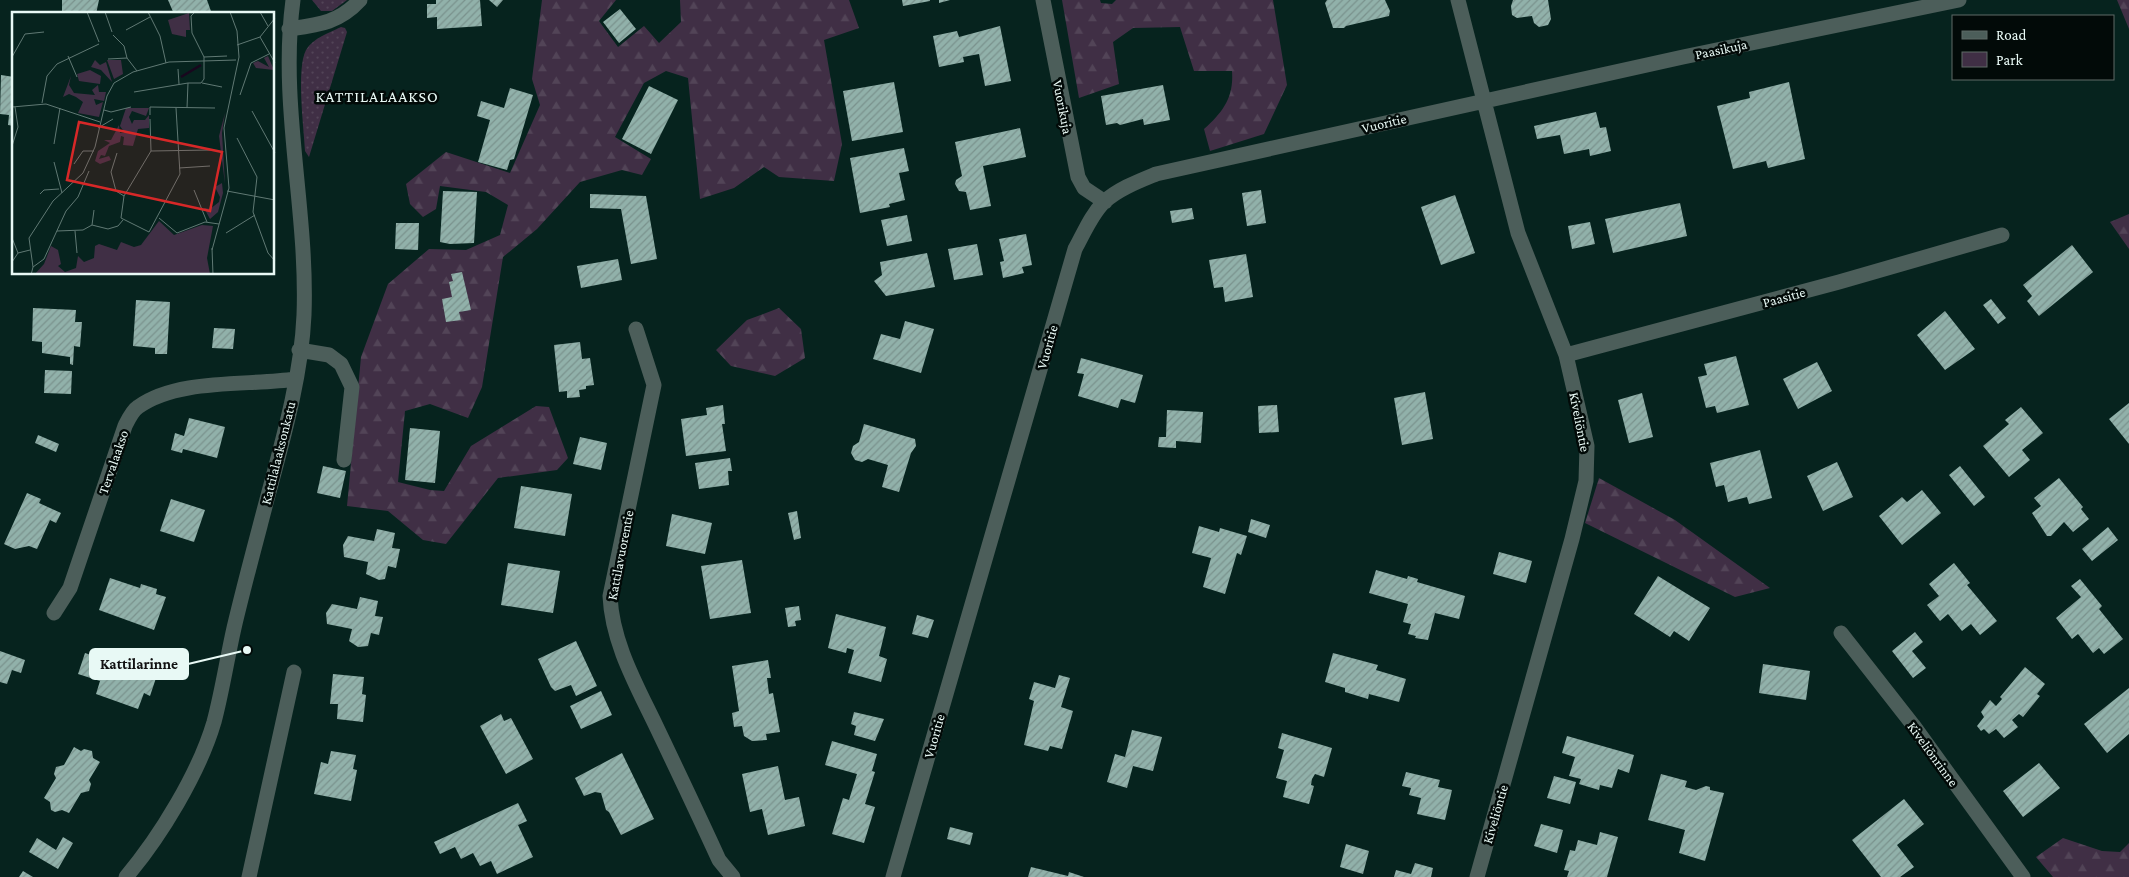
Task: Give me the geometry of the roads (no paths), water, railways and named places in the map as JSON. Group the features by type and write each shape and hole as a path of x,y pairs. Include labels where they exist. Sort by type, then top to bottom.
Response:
{"street":[{"name":"Kattilalaaksonkatu","path":"126,877 141,859 191,779 213,724 234,628 296,379 304,317 304,260 288,83 293,0"},
{"path":"290,29 342,17 360,0"},
{"name":"Vuorikuja","path":"1043,0 1078,177 1084,188 1105,202"},
{"name":"Kiveliöntie","path":"1458,0 1518,234 1566,355 1587,446 1586,481 1572,539 1477,877"},
{"name":"Paasikuja","path":"1484,101 1960,0"},
{"name":"Vuoritie","path":"893,877 1075,249 1090,221 1105,202 1130,186 1156,174 1484,101"},
{"name":"Paasitie","path":"1566,355 1839,282 2002,235"},
{"name":"Kattilavuorentie","path":"636,329 654,385 610,596 611,620 617,640 643,698 715,851 733,877"},
{"path":"300,350 330,355 341,364 352,387 344,460"},
{"name":"Tervalaakso","path":"54,613 70,588 124,426 136,408 172,392 234,382 265,384 296,379"},
{"name":"Kiveliönrinne","path":"1841,633 1913,725 2023,877"},
{"path":"249,877 294,672"}],"place":[{"name":"Kattilarinne","path":"247,650"}],"district":[{"name":"KATTILALAAKSO","path":"377,96"}]}
